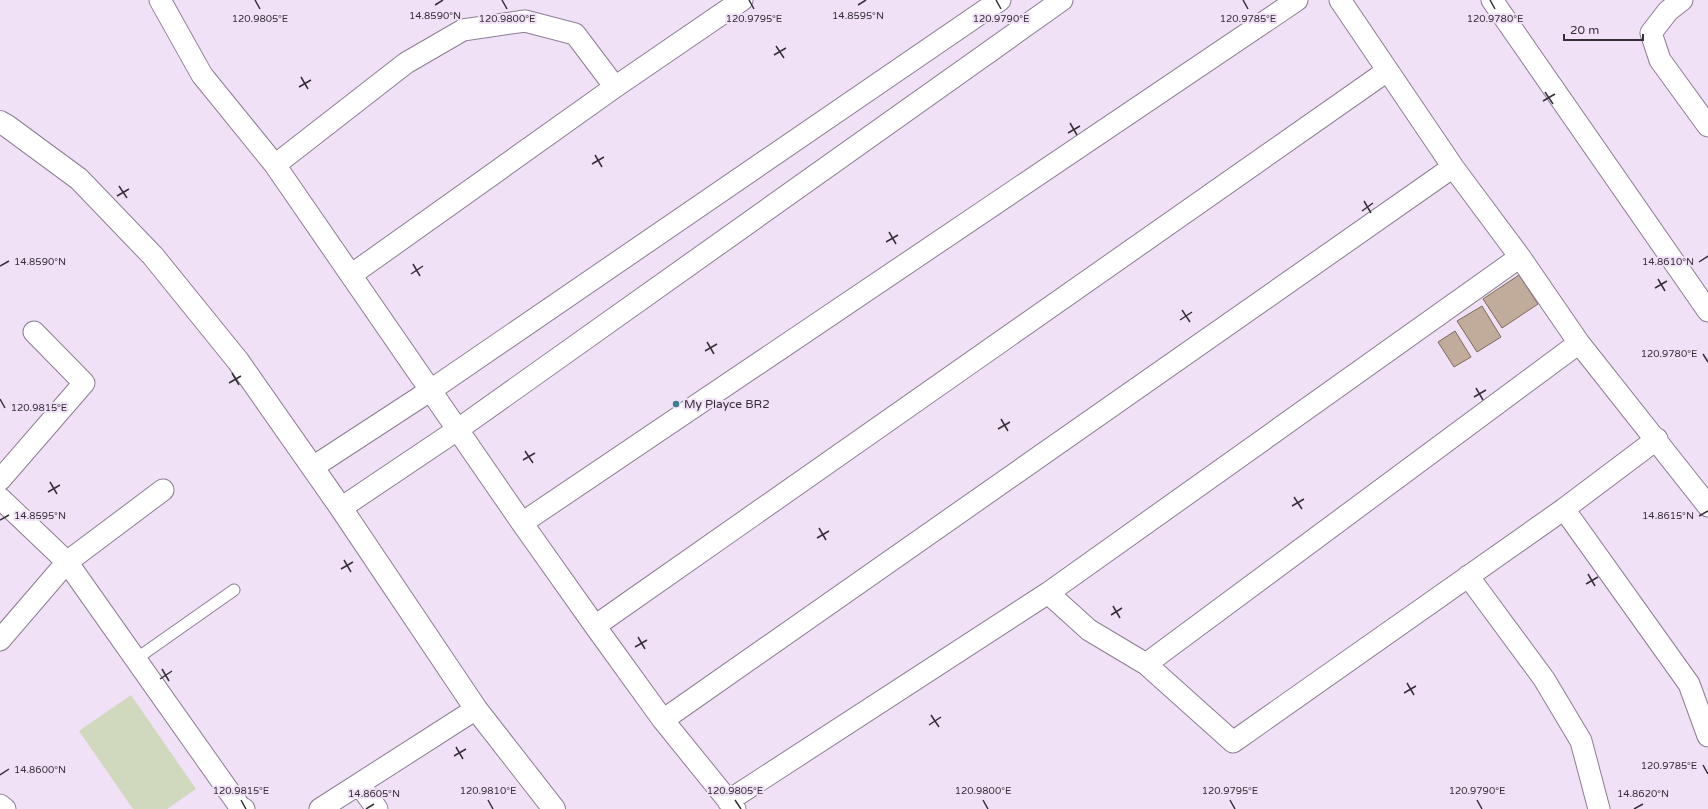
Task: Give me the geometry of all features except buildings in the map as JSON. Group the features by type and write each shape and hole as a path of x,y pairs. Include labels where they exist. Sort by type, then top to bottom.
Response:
{"street":[{"path":"160,0 202,74 275,165 522,523 663,720 732,805 1048,593 1520,257"},
{"path":"351,275 616,87 742,0"},
{"path":"313,467 431,390 1000,0"},
{"path":"341,508 457,430 1062,0"},
{"path":"522,523 1297,0"},
{"path":"1340,0 1453,167 1520,257 1579,343 1657,439 1708,506"},
{"path":"1492,0 1708,311"},
{"path":"1682,0 1668,11 1651,33 1660,60 1708,126"},
{"path":"275,165 406,63 463,30 525,21 575,34 616,87"},
{"path":"595,626 1387,70"},
{"path":"0,122 79,179 153,256 238,361 313,467 476,709 554,809"},
{"path":"663,720 1453,167"},
{"path":"0,480 84,383 34,332"},
{"path":"1146,664 1579,343"},
{"path":"1048,593 1089,630 1146,664 1233,742 1564,509 1657,439"},
{"path":"0,640 67,562 163,490"},
{"path":"0,498 67,562 240,807 244,809"},
{"path":"1564,509 1689,684 1708,736"},
{"path":"1468,576 1544,680 1581,741 1599,809"},
{"path":"320,809 476,709"},
{"path":"359,784 377,809"},
{"path":"0,805 5,809"}],"lane":[{"path":"136,659 234,590"}],"green space":[{"path":"131,695 196,789 167,809 133,809 79,731"}],"place":[{"name":"My Playce BR2","path":"676,404"}]}
